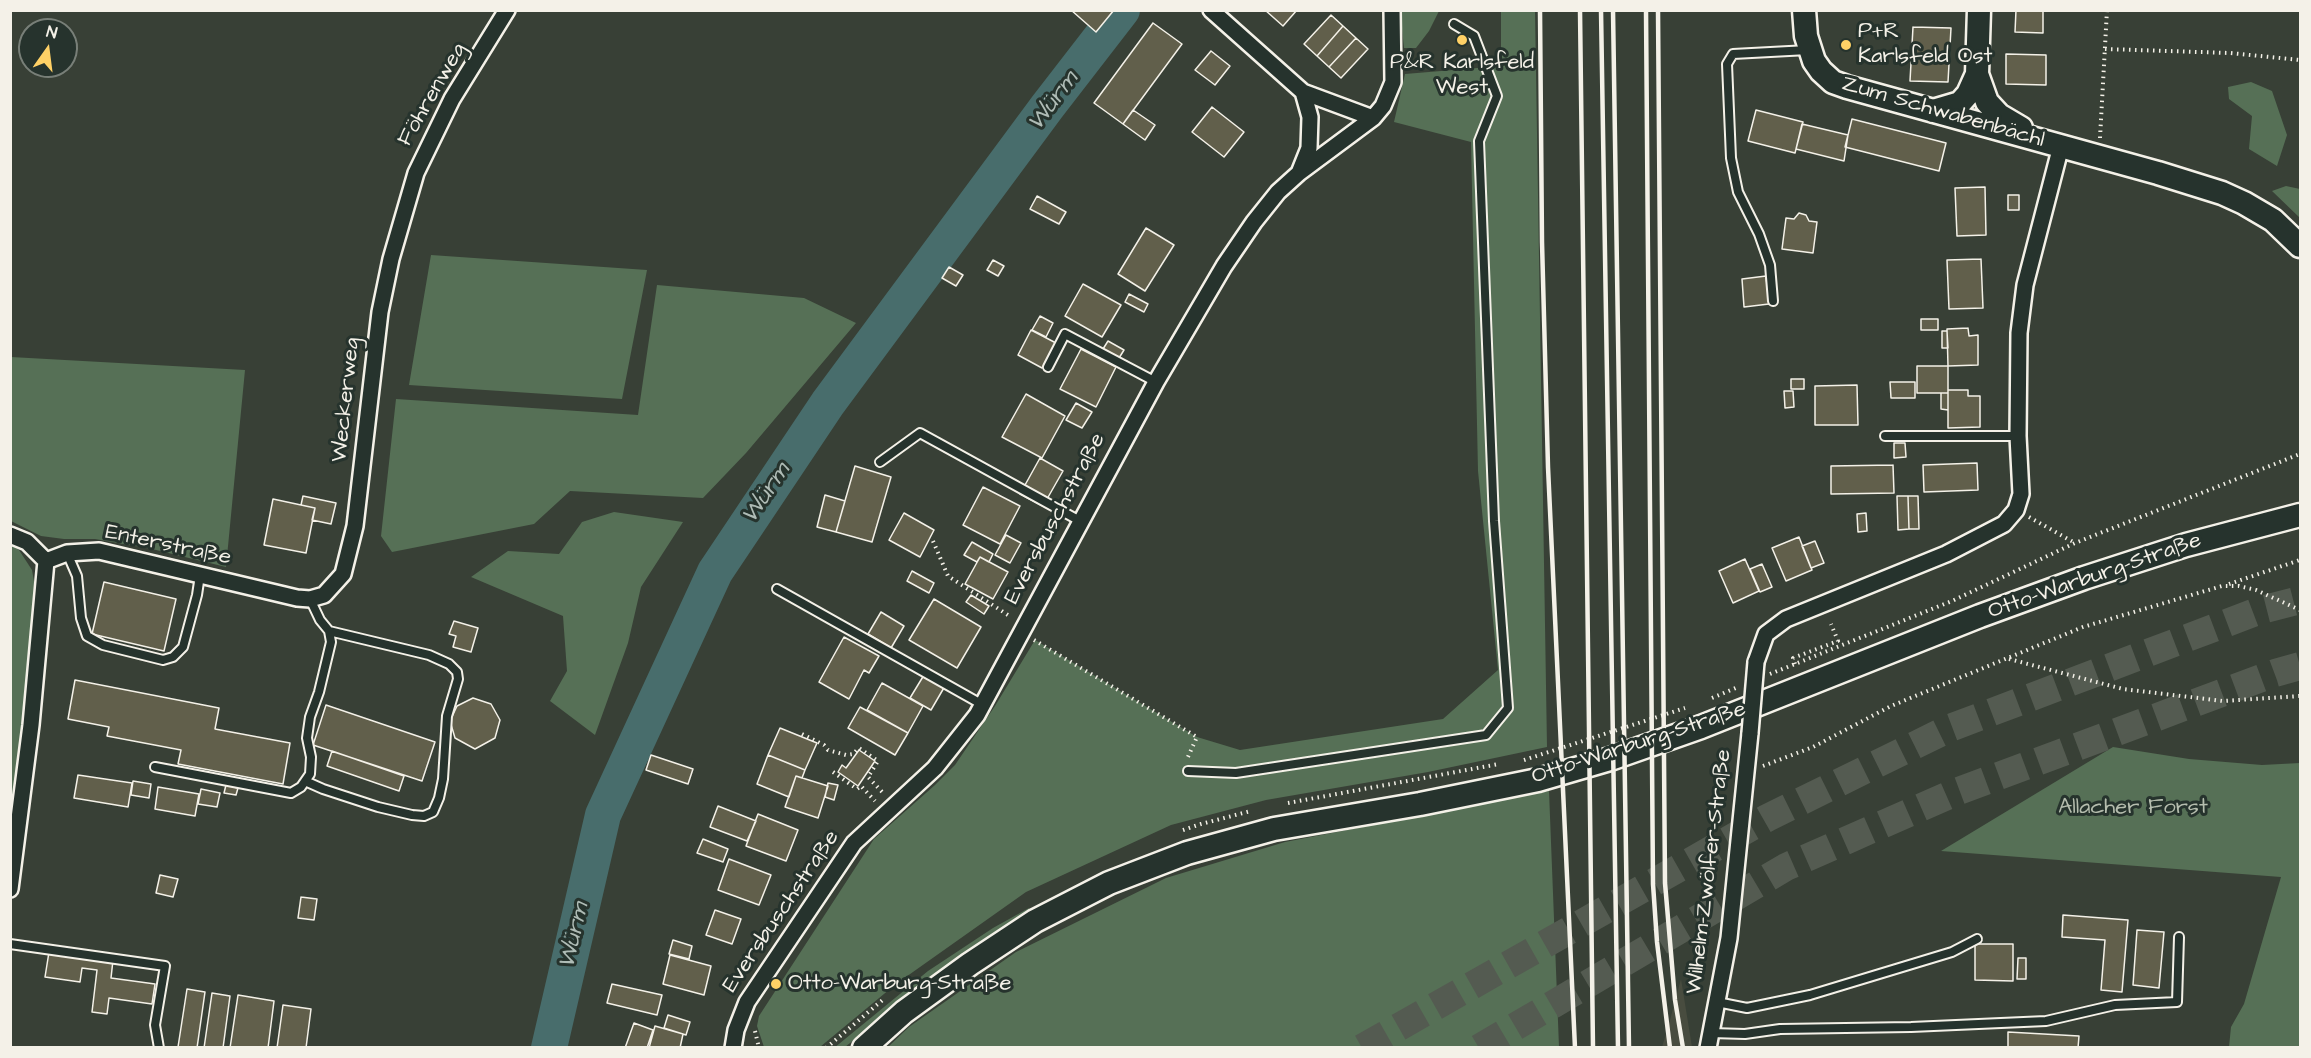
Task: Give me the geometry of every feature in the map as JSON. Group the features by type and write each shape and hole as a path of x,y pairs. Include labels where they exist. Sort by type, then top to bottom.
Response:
{"main road":[{"name":"Zum Schwabenbächl","path":"1804,10 1806,36 1810,50 1821,71 1833,82 2222,192 2272,220 2301,246"},
{"path":"1933,111 1960,103 1968,94 1977,74 1979,10"},
{"name":"Zum Schwabenbächl","path":"1977,74 1987,102 1999,115 2028,132 2061,146"},
{"name":"Otto-Warburg-Straße","path":"864,1047 922,998 1035,921 1108,884 1187,853 1274,829 1420,804 1538,780 1610,759 1701,727 1980,616 2084,578 2186,545 2301,515"}],"street":[{"name":"Föhrenweg","path":"406,205 416,173 452,99 507,10"},
{"path":"1211,10 1303,92 1373,118"},
{"name":"Eversbuschstraße","path":"733,1047 736,1030 747,1002 854,843 935,768 971,724 983,705 1022,628 1156,382 1230,257 1271,200 1299,174 1373,118 1383,106 1393,82 1392,10"},
{"path":"1299,174 1309,148 1310,117 1303,92"},
{"name":"Wilhelm-Zwölfer-Straße","path":"1709,1040 1729,938 1756,662 1766,634 1786,619 1946,554 2004,524 2016,510 2021,494 2018,436 2019,333 2025,285 2061,146"},
{"name":"Weckerweg","path":"317,597 343,574 355,526 380,312 391,259 406,205"},
{"path":"10,535 27,542 46,561 31,725 10,889"},
{"name":"Enterstraße","path":"46,561 67,553 99,551 200,575 317,597"}],"lane":[{"path":"1188,771 1236,773 1486,735 1508,708 1494,521 1479,141 1497,96 1474,36 1454,24"},
{"path":"1773,301 1770,265 1759,234 1738,192 1734,170 1727,64 1733,54 1810,50"},
{"path":"1048,367 1065,334 1156,382"},
{"path":"880,462 920,433 1080,521"},
{"path":"1885,435 2018,436"},
{"path":"67,553 77,576 81,618 87,636 103,645 163,660 173,657 183,647 200,575"},
{"path":"777,589 983,705"},
{"path":"305,780 324,789 378,807 412,815 424,816 433,812 440,798 447,716 458,679 457,672 449,664 429,655 330,631 320,620 317,597"},
{"path":"155,767 291,793 301,787 310,774 307,738 310,717 320,692 331,642 330,631"},
{"path":"1709,1040 1780,1029 1911,1028 2046,1021 2115,1005 2177,1002 2179,937"},
{"path":"1717,1002 1747,1008 1810,995 1952,952 1977,939"},
{"path":"10,944 165,966 155,1025 159,1047"}],"path":[{"path":"2099,157 2107,10"},
{"path":"2105,49 2230,53 2301,60"},
{"path":"1763,677 1952,601 2075,543 2301,454"},
{"path":"2041,524 2075,543"},
{"path":"933,541 948,576 1022,628 1197,737 1186,762 1188,771"},
{"path":"1747,768 1768,766 1813,747 1891,706 2083,627 2301,560"},
{"path":"2222,586 2239,586 2256,590 2301,610"},
{"path":"1795,664 1793,658 1838,641 1832,624"},
{"path":"2008,659 2123,689 2223,701 2301,696"},
{"path":"1711,698 1742,686"},
{"path":"1523,760 1690,707"},
{"path":"802,734 824,745 828,750 846,755 853,754 859,748 878,761 868,777 890,809"},
{"path":"1277,805 1500,764"},
{"path":"833,772 857,789 861,786 890,809"},
{"path":"1179,832 1255,810"},
{"path":"826,1047 894,991"}],"shaded area":[{"path":"1681,979 1692,1047 1662,1047 1667,1031"}],"green space":[{"path":"1400,10 1439,11 1429,31 1416,48 1404,48"},
{"path":"1501,11 1535,11 1547,747 1428,772 1266,800 1171,825 1026,892 896,984 820,1047 764,1047 757,1026 759,1016 874,839 955,765 995,706 1035,640 1197,737 1240,750 1443,719 1498,670 1478,471 1471,142 1394,122 1405,74 1501,66"},
{"path":"2251,82 2272,91 2287,135 2277,166 2249,149 2252,116 2229,99 2228,87"},
{"path":"2286,186 2300,189 2300,218 2272,191"},
{"path":"431,255 647,270 622,399 409,385"},
{"path":"657,285 804,298 856,323 746,453 703,498 570,491 534,524 392,552 381,536 396,399 638,415"},
{"path":"11,357 245,370 226,567 152,549 95,539 41,536 11,521"},
{"path":"614,512 683,522 641,587 628,643 595,735 550,701 567,671 563,616 471,577 508,551 559,554 582,522"},
{"path":"11,544 19,550 32,570 36,593 11,821"},
{"name":"Allacher Forst","path":"2113,747 2189,759 2262,765 2300,763 2300,1047 2229,1047 2231,1027 2244,1004 2281,877 1941,851"},
{"path":"1549,791 1559,1047 888,1047 909,1027 1016,952 1166,878 1285,842"},
{"path":"1029,908 1031,912 942,970 845,1047 834,1048 928,971 993,928"}],"building":[{"path":"1071,10 1114,10 1096,32"},
{"path":"1265,10 1297,10 1283,26"},
{"path":"2016,10 2043,10 2043,33 2015,32"},
{"path":"1331,15 1343,26 1317,56 1304,44"},
{"path":"1153,23 1182,44 1123,124 1094,103"},
{"path":"1343,26 1356,38 1329,67 1317,56"},
{"path":"1913,27 1951,28 1948,82 1910,81"},
{"path":"1356,38 1368,49 1341,78 1329,67"},
{"path":"1211,51 1230,66 1215,85 1195,70"},
{"path":"2006,54 2046,55 2046,85 2006,84"},
{"path":"1212,107 1244,132 1224,157 1192,132"},
{"path":"1133,110 1155,125 1145,140 1123,124"},
{"path":"1756,110 1803,122 1795,153 1748,141"},
{"path":"1852,119 1946,143 1939,171 1845,147"},
{"path":"1802,124 1848,135 1844,161 1796,149"},
{"path":"1985,187 1986,235 1957,236 1955,188"},
{"path":"2008,195 2019,195 2019,210 2008,210"},
{"path":"1037,196 1066,212 1059,224 1030,209"},
{"path":"1799,213 1806,215 1809,221 1817,222 1813,253 1782,249 1786,218 1794,219"},
{"path":"1146,228 1174,245 1145,291 1118,274"},
{"path":"1981,259 1983,308 1949,309 1947,260"},
{"path":"993,260 1004,266 998,276 987,270"},
{"path":"949,267 963,275 956,286 942,278"},
{"path":"1766,276 1769,304 1744,307 1742,279"},
{"path":"1083,284 1121,305 1102,337 1065,316"},
{"path":"1129,294 1148,304 1144,312 1125,302"},
{"path":"1040,316 1053,323 1046,337 1032,330"},
{"path":"1921,319 1938,319 1938,330 1921,330"},
{"path":"1968,328 1969,336 1978,335 1978,365 1948,366 1947,329"},
{"path":"1031,330 1056,343 1042,368 1018,355"},
{"path":"1942,331 1947,331 1948,348 1942,348"},
{"path":"1108,341 1124,350 1119,358 1103,349"},
{"path":"1081,349 1116,367 1096,407 1060,389"},
{"path":"1917,366 1948,366 1948,393 1917,393"},
{"path":"1791,379 1804,379 1804,389 1791,389"},
{"path":"1890,382 1915,382 1915,398 1891,398"},
{"path":"1857,385 1858,425 1815,425 1815,386"},
{"path":"1948,390 1968,390 1968,396 1980,396 1980,427 1948,428"},
{"path":"1784,391 1793,391 1794,407 1785,408"},
{"path":"1941,393 1948,393 1948,410 1941,409"},
{"path":"1026,394 1065,416 1042,458 1002,437"},
{"path":"1076,403 1092,412 1082,428 1066,420"},
{"path":"1894,443 1905,443 1906,457 1894,458"},
{"path":"1040,458 1063,471 1043,506 1020,494"},
{"path":"1977,463 1978,490 1924,492 1923,465"},
{"path":"1893,465 1894,493 1831,494 1831,466"},
{"path":"855,466 891,477 872,542 836,532"},
{"path":"983,487 1020,506 1000,544 963,525"},
{"path":"825,495 845,501 836,532 817,527"},
{"path":"303,496 336,503 331,524 312,520 315,508 301,505"},
{"path":"1897,496 1908,496 1909,529 1898,530"},
{"path":"1908,496 1918,496 1919,529 1909,529"},
{"path":"273,499 315,508 306,553 264,545"},
{"path":"904,513 934,530 920,557 889,540"},
{"path":"1866,513 1867,531 1858,532 1857,514"},
{"path":"1006,535 1021,543 1010,563 995,555"},
{"path":"1799,537 1812,570 1786,581 1772,548"},
{"path":"1815,541 1824,563 1811,568 1802,546"},
{"path":"972,542 993,554 989,562 980,557 977,562 964,555"},
{"path":"980,557 1008,572 993,599 965,584"},
{"path":"1745,559 1759,591 1733,603 1719,571"},
{"path":"1762,564 1772,587 1760,592 1750,569"},
{"path":"912,571 934,583 929,593 907,581"},
{"path":"104,582 176,599 164,651 92,634"},
{"path":"971,595 989,606 984,614 966,602"},
{"path":"934,599 981,627 957,668 909,640"},
{"path":"881,612 904,626 891,648 868,634"},
{"path":"454,621 478,628 471,652 453,647 456,636 449,634"},
{"path":"844,637 879,656 869,673 864,670 849,699 819,682"},
{"path":"924,675 945,686 931,710 910,698"},
{"path":"75,680 219,708 215,729 290,743 283,784 178,764 181,750 107,736 109,727 68,719"},
{"path":"882,683 923,706 908,733 867,710"},
{"path":"473,698 491,704 500,720 495,738 475,749 455,738 450,721 457,706"},
{"path":"326,705 435,742 422,781 313,745"},
{"path":"860,707 908,733 895,755 848,728"},
{"path":"780,728 817,743 805,770 768,755"},
{"path":"859,750 875,761 858,786 838,772 842,765 846,768"},
{"path":"332,751 404,776 399,791 327,766"},
{"path":"651,755 693,769 688,784 646,770"},
{"path":"768,755 805,770 802,778 796,776 789,797 757,784"},
{"path":"78,775 132,783 128,807 74,798"},
{"path":"796,776 828,786 818,818 785,807"},
{"path":"133,781 151,784 149,798 131,795"},
{"path":"828,783 838,785 834,800 825,797"},
{"path":"226,785 238,788 236,795 224,793"},
{"path":"158,787 199,794 195,816 155,809"},
{"path":"201,789 220,793 217,807 198,804"},
{"path":"718,806 756,821 747,841 710,827"},
{"path":"758,814 798,830 786,861 746,846"},
{"path":"703,839 728,849 723,862 697,853"},
{"path":"729,859 771,875 759,905 718,890"},
{"path":"160,875 178,879 173,897 156,893"},
{"path":"301,897 317,899 314,920 298,918"},
{"path":"715,910 741,919 732,944 706,935"},
{"path":"2063,915 2128,920 2122,992 2101,990 2105,940 2062,937"},
{"path":"2137,930 2164,932 2159,988 2133,985"},
{"path":"673,940 692,946 689,959 669,954"},
{"path":"1975,944 2013,944 2013,981 1975,980"},
{"path":"49,952 113,960 111,978 155,984 152,1004 109,998 107,1014 92,1012 97,970 82,968 80,982 45,977"},
{"path":"670,955 711,966 704,995 663,984"},
{"path":"2018,958 2026,958 2026,979 2017,979"},
{"path":"612,984 662,995 657,1015 607,1003"},
{"path":"187,989 205,992 197,1048 178,1047"},
{"path":"212,993 230,996 223,1048 204,1048"},
{"path":"238,995 274,1001 268,1048 230,1048"},
{"path":"283,1005 311,1009 306,1048 277,1048"},
{"path":"668,1015 690,1022 686,1035 664,1028"},
{"path":"634,1023 653,1030 647,1048 625,1048"},
{"path":"655,1026 683,1034 680,1048 649,1048"},
{"path":"2008,1032 2079,1036 2078,1048 2008,1048"}],"waterway":[{"name":"Würm","path":"549,1048 603,815 715,572 828,403 1047,107 1122,10"}],"tunnel":[{"path":"1362,1048 1767,818 1950,728 2261,610 2300,600"},
{"path":"1479,1048 1786,867 1956,792 2275,673 2300,666"}],"railway":[{"path":"1540,10 1542,242 1548,467 1575,1048"},
{"path":"1580,10 1593,1048"},
{"path":"1601,10 1618,1048"},
{"path":"1613,10 1629,1048"},
{"path":"1646,10 1653,884 1657,942 1670,1048"},
{"path":"1658,10 1665,883 1675,1000 1683,1048"}],"place":[{"name":"P&R Karlsfeld West","path":"1462,40"},
{"name":"P+R Karlsfeld Ost","path":"1846,45"},
{"name":"Otto-Warburg-Straße","path":"776,984"}]}
